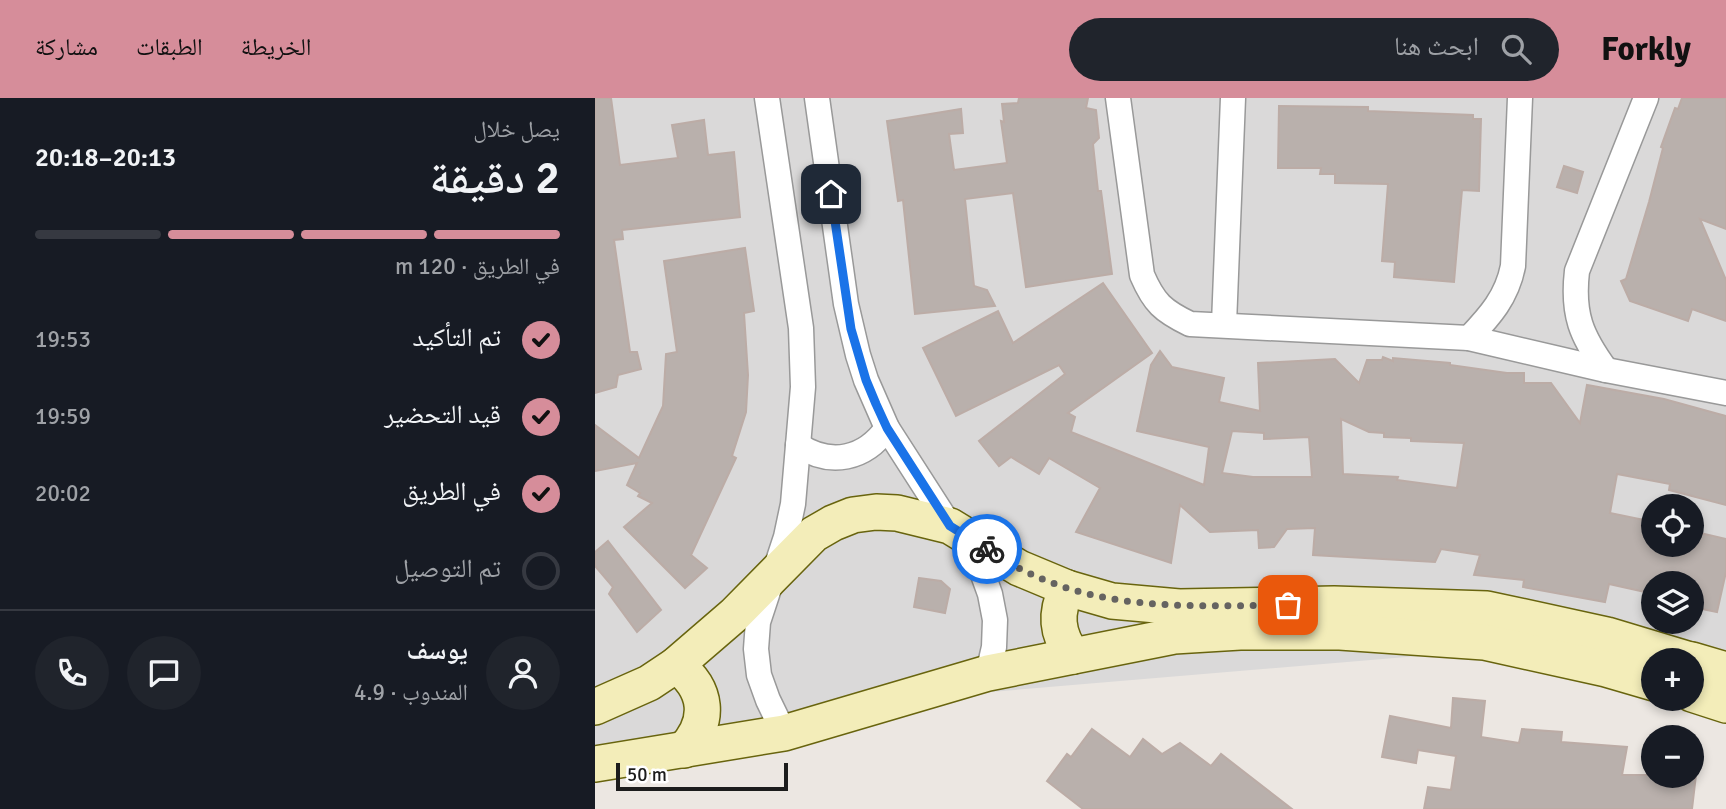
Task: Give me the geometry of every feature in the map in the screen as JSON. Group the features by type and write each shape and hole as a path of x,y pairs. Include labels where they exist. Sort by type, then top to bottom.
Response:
{"street":[{"path":"767,98 801,328 803,387 793,504 776,569 758,622 756,649 759,675 783,733"},
{"path":"817,98 851,329 866,380 887,428 981,569 995,620 994,647 988,673"},
{"path":"1118,98 1142,275 1152,297 1168,314 1190,324 1469,338 1606,370 1726,393"},
{"path":"1224,324 1233,98"},
{"path":"1469,338 1498,306 1510,281 1520,98"},
{"path":"1606,370 1583,335 1576,314 1577,271 1646,98"},
{"path":"798,445 818,456 841,458 863,451 887,428"},
{"path":"595,708 649,683 676,666 734,615 776,569 814,534 853,515 876,512 897,513 950,526 1019,568 1067,588 1112,601 1179,607 1333,604 1487,609 1607,635 1651,648"},
{"path":"1067,588 1061,601 1058,623 1064,644 1073,656"},
{"path":"595,764 783,733 988,673 1174,636 1240,632 1340,632 1483,642 1641,679"},
{"path":"676,666 688,674 696,685 703,713 697,733 684,750"},
{"path":"1704,674 1718,690"}],"shaded area":[{"path":"595,98 1726,98 1726,706 1704,676 1704,648 1641,648 1641,657 1513,648 883,701 595,773"}],"building":[{"path":"595,98 611,98 620,165 678,158 672,125 704,120 708,155 734,152 740,217 622,230 623,239 614,240 630,352 637,352 641,369 618,375 616,387 595,393"},
{"path":"1019,98 1088,98 1086,108 1096,110 1099,138 1093,144 1112,274 1026,287 1013,193 965,199 974,286 987,290 995,306 915,314 903,200 898,201 887,121 961,109 963,133 949,134 954,170 1007,163 1001,121 1004,122 1002,104 1018,103"},
{"path":"1682,98 1726,98 1726,229 1700,219 1726,280 1726,321 1692,309 1688,321 1630,301 1621,281 1626,279 1649,202 1663,148 1661,147 1675,108 1678,109"},
{"path":"1279,106 1368,107 1368,111 1473,115 1473,119 1481,119 1479,191 1462,190 1454,282 1394,277 1395,262 1382,261 1388,184 1335,183 1335,174 1320,174 1321,168 1278,168"},
{"path":"1564,166 1583,172 1577,193 1557,187"},
{"path":"745,248 754,311 744,313 748,375 746,412 732,456 736,458 691,555 707,568 685,588 624,527 652,503 638,496 640,493 627,485 637,463 595,471 595,425 639,458 663,406 666,354 677,352 664,261"},
{"path":"1103,283 1152,353 1068,413 1075,417 1071,432 1204,485 1209,447 1137,431 1151,365 1160,351 1172,367 1224,378 1219,402 1260,411 1258,363 1335,359 1359,383 1367,360 1382,360 1383,357 1393,361 1393,358 1450,363 1507,373 1524,373 1524,383 1551,383 1580,423 1587,385 1664,399 1726,416 1726,505 1704,499 1704,494 1684,494 1669,490 1670,484 1617,474 1610,513 1641,519 1641,557 1704,557 1704,534 1726,539 1726,572 1717,612 1704,609 1704,571 1641,571 1641,591 1609,584 1605,602 1523,587 1524,580 1474,575 1480,555 1441,549 1435,562 1313,555 1315,528 1287,529 1274,547 1259,548 1258,530 1210,532 1180,505 1171,563 1076,532 1100,488 1049,458 1039,474 1011,457 999,466 979,441 1065,374 1059,365 956,416 923,348 998,311 1013,343","holes":["1341,419 1369,432 1384,433 1384,437 1411,438 1411,441 1464,443 1457,488 1397,480 1398,477 1343,474","1232,431 1264,433 1264,439 1309,437 1312,477 1253,477 1222,473"]},
{"path":"608,541 661,610 637,632 609,594 613,587 595,566 595,552"},
{"path":"919,578 941,581 950,589 945,613 914,607"},
{"path":"1453,698 1485,701 1481,737 1519,743 1522,729 1562,732 1561,742 1627,747 1622,775 1641,775 1641,788 1694,788 1692,809 1424,809 1428,787 1451,790 1456,756 1418,750 1416,763 1382,757 1390,716 1451,728"},
{"path":"1092,729 1130,757 1143,739 1162,754 1180,743 1211,766 1221,754 1292,809 1083,809 1047,781 1067,754 1071,757"}],"way so far":[{"path":"987,549 1019,568 1067,588 1112,601 1179,607 1288,605"}],"route":[{"path":"831,194 851,329 876,404 887,428 950,526 987,549"}]}
